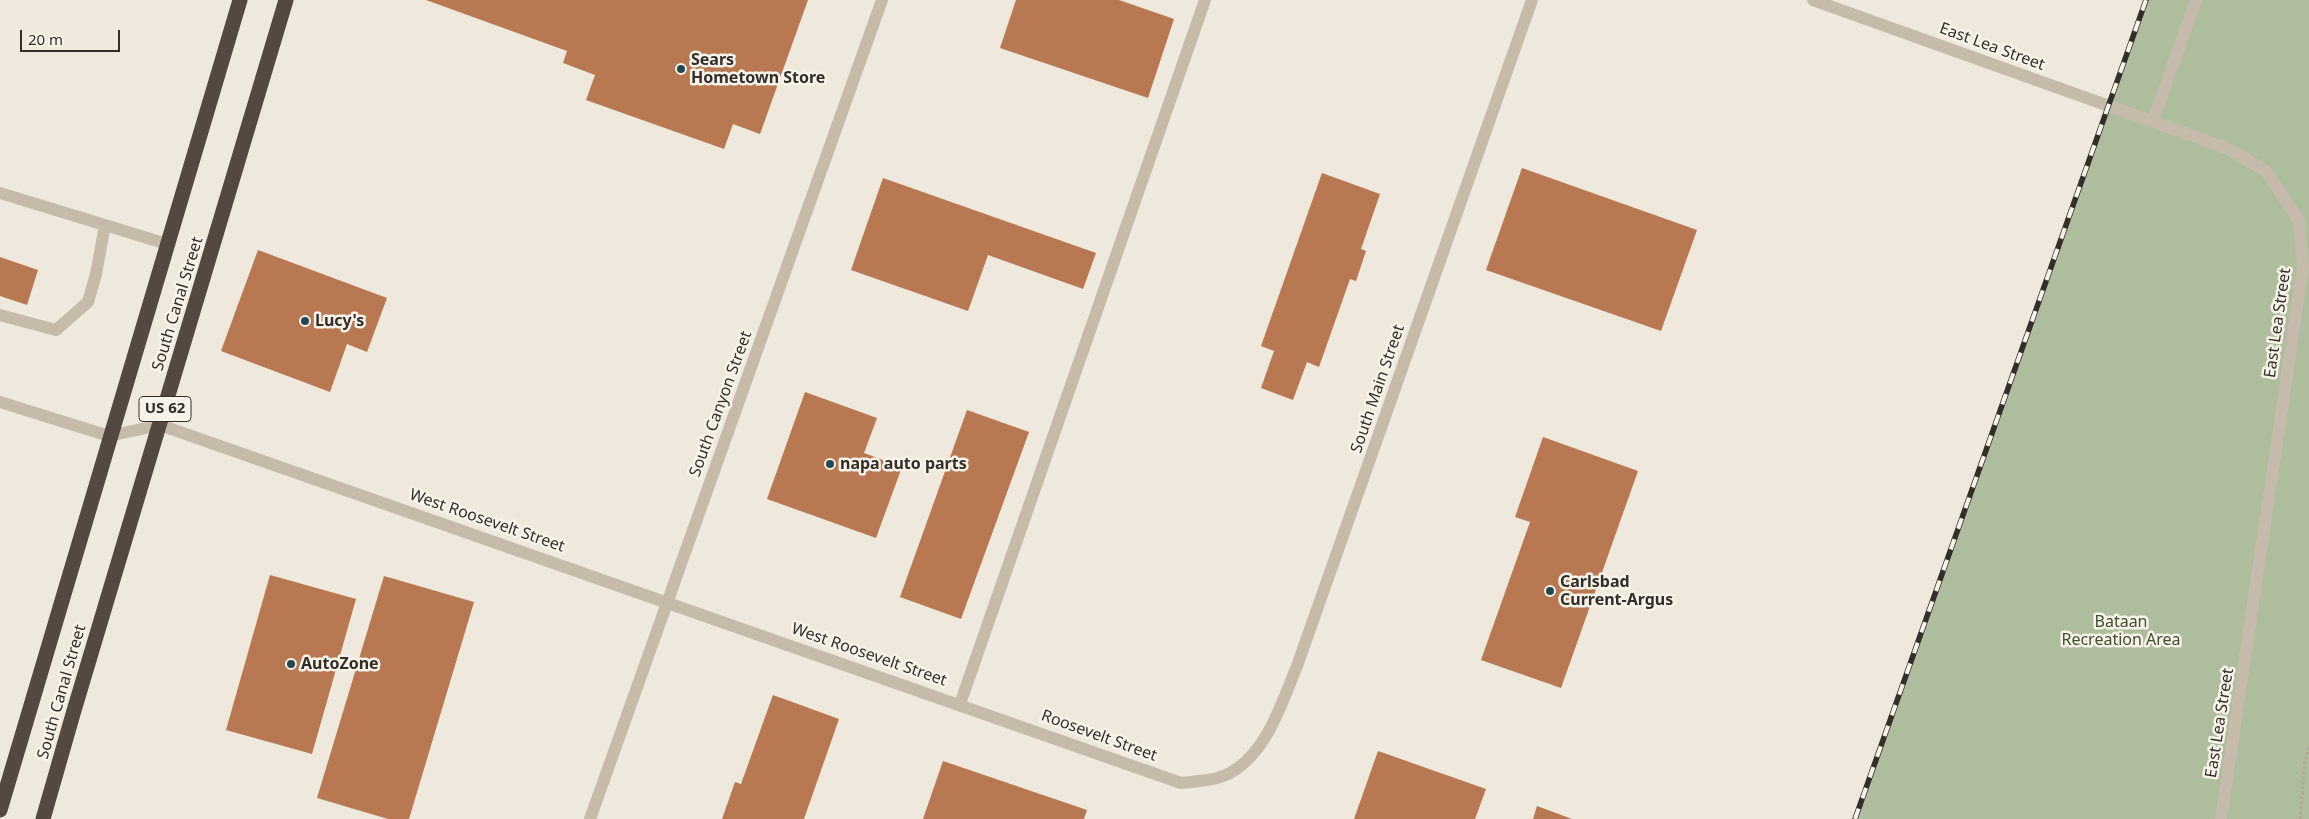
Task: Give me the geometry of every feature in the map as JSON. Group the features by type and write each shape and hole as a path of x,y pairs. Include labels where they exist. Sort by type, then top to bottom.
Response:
{"highway":[{"name":"South Canal Street","path":"0,810 240,0"},
{"name":"South Canal Street","path":"43,819 286,0"}],"street":[{"name":"South Canyon Street","path":"590,819 882,0"},
{"path":"960,704 1205,0"},
{"name":"South Main Street","path":"1229,774 1246,762 1257,749 1278,713 1297,666 1532,0"},
{"name":"East Lea Street","path":"1813,0 2229,149 2266,170 2299,221 2303,266 2221,819"},
{"path":"2153,121 2196,0"},
{"path":"0,193 167,244"},
{"path":"0,315 56,330 88,302 96,274 104,225"},
{"path":"0,402 110,436 160,425"},
{"name":"West Roosevelt Street","path":"160,425 960,704"},
{"name":"Roosevelt Street","path":"960,704 1180,783 1213,779 1229,774"}],"path":[{"path":"2300,819 2305,762 2309,747"}],"green space":[{"name":"Bataan Recreation Area","path":"2146,0 2309,0 2309,819 1855,819"}],"building":[{"name":"Sears Hometown Store","path":"426,0 808,0 760,134 733,124 724,149 586,100 595,75 563,63 567,51"},
{"path":"1016,0 1119,0 1174,19 1148,98 1000,48"},
{"path":"1522,168 1697,230 1661,331 1486,270"},
{"path":"1322,173 1380,194 1361,249 1366,251 1356,281 1350,279 1319,367 1307,362 1293,400 1261,388 1274,351 1261,346"},
{"path":"883,178 1096,253 1083,289 988,255 968,311 851,270"},
{"name":"Lucy's","path":"258,250 387,298 367,352 347,344 330,392 221,351"},
{"path":"0,257 38,270 27,305 0,296"},
{"path":"805,392 877,418 864,453 902,467 876,538 767,499"},
{"path":"967,410 1029,432 961,619 900,597"},
{"name":"Carlsbad Current-Argus","path":"1543,437 1638,471 1561,688 1481,660 1530,522 1515,517"},
{"name":"AutoZone","path":"270,575 356,599 312,754 226,730"},
{"path":"384,576 474,602 409,819 388,819 317,798"},
{"path":"773,695 839,719 804,819 722,819 735,782 741,784"},
{"path":"1378,751 1486,789 1475,819 1354,819"},
{"path":"943,761 1087,810 1084,819 923,819"},
{"path":"1537,806 1572,819 1533,819"}],"railway":[{"path":"1855,819 2146,0"}],"place":[{"name":"Sears Hometown Store","path":"681,69"},
{"name":"Lucy's","path":"305,321"},
{"name":"napa auto parts","path":"830,464"},
{"name":"Carlsbad Current-Argus","path":"1550,591"},
{"name":"AutoZone","path":"291,664"}]}
